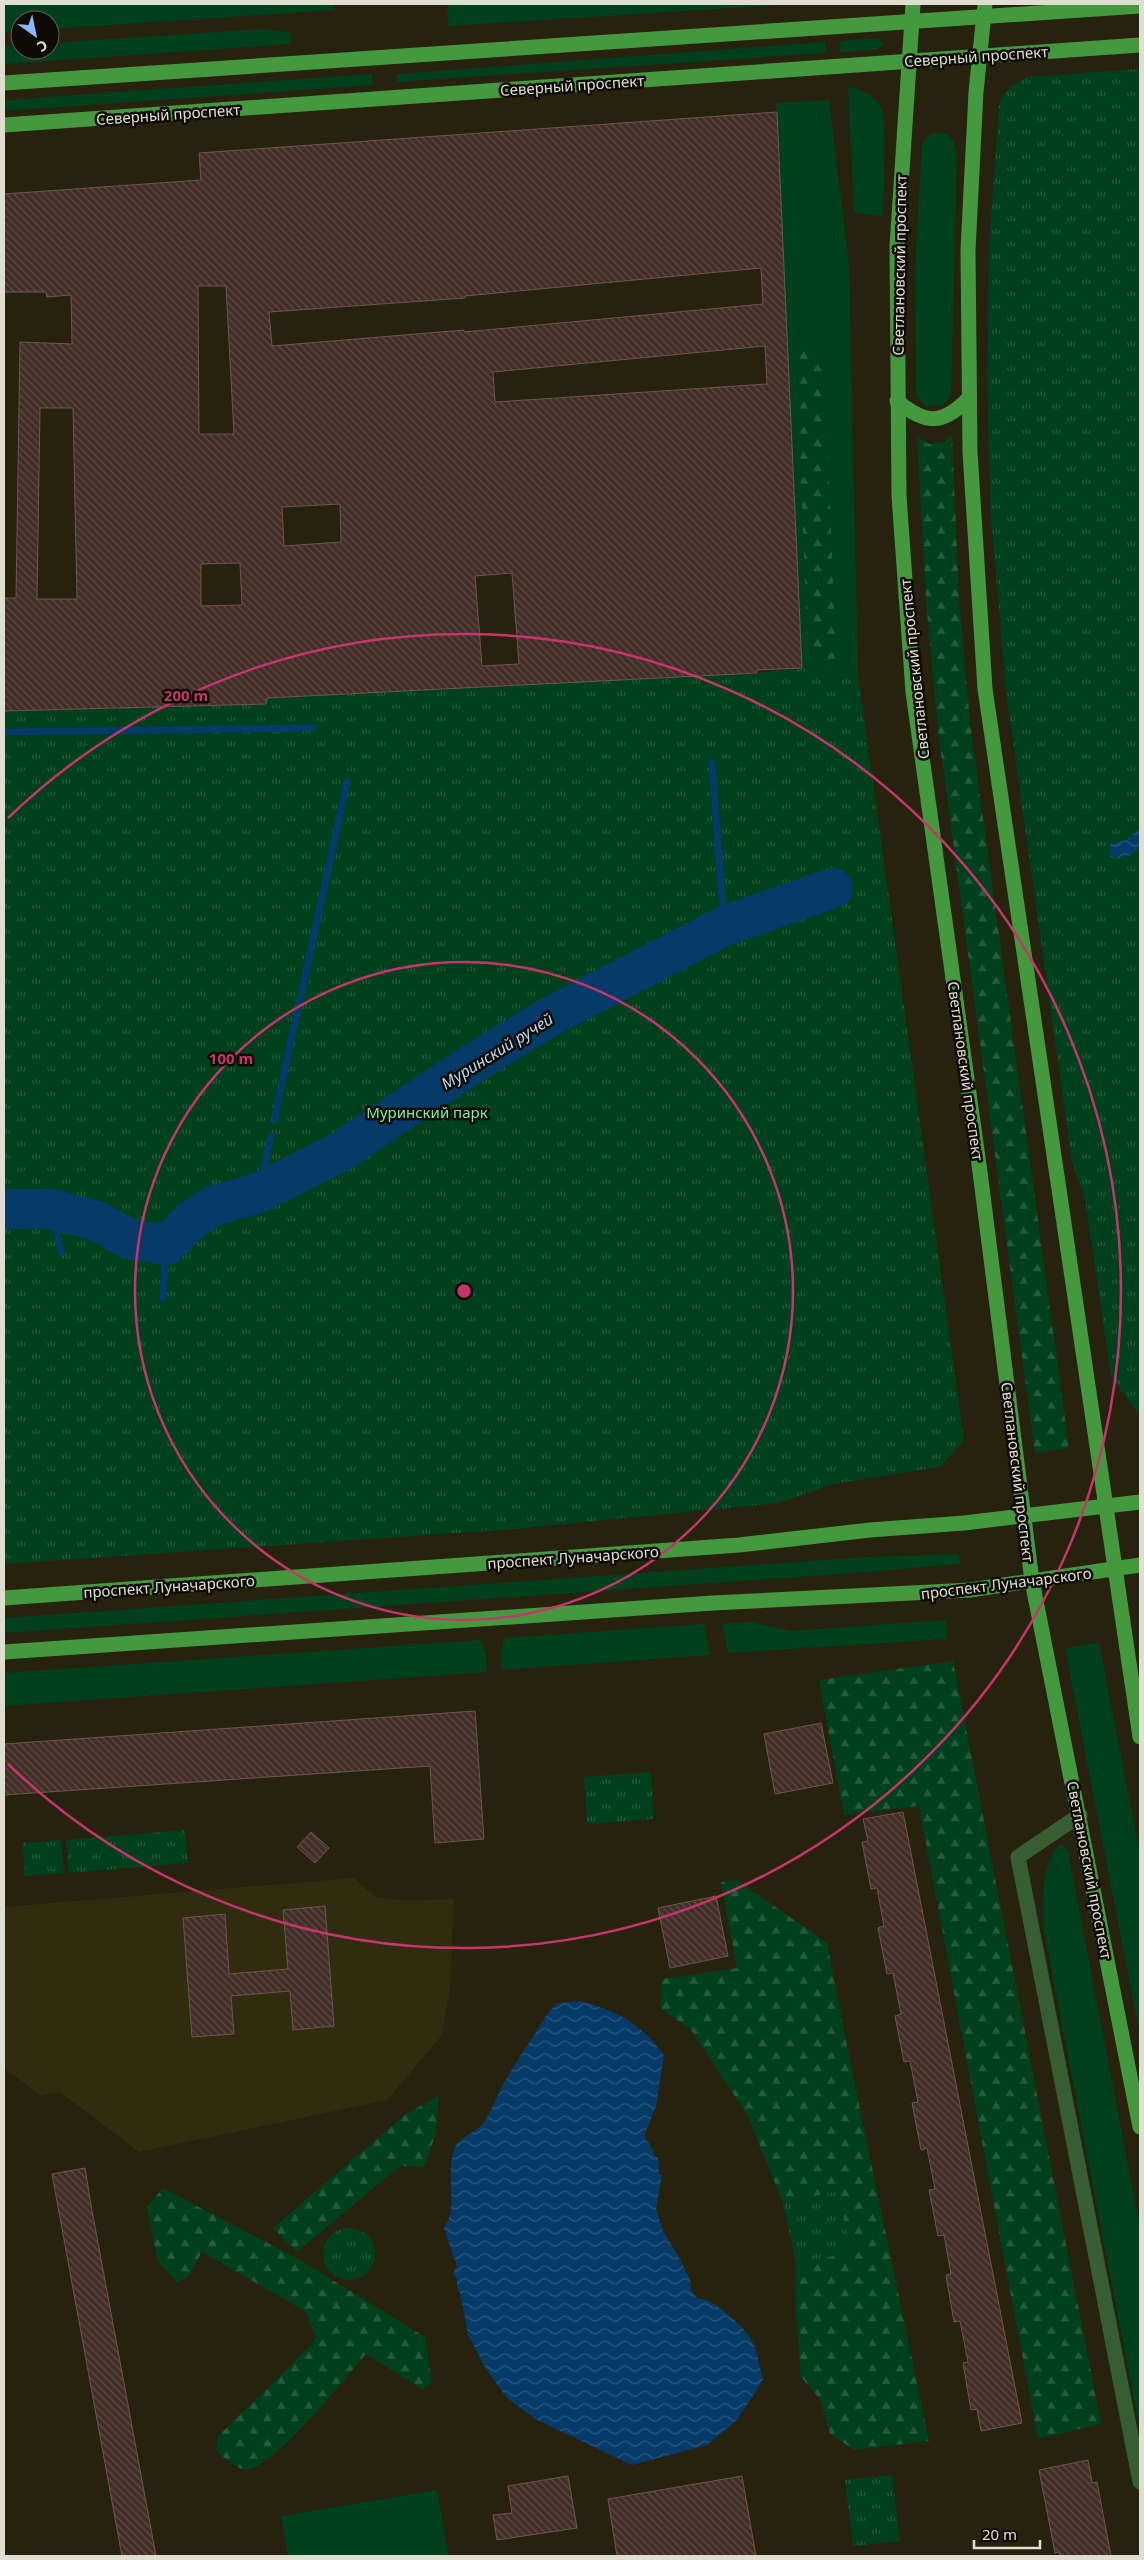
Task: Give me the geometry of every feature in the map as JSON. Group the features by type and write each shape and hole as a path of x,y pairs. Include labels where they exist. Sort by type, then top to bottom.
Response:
{"main road":[{"name":"Светлановский проспект","path":"913,4 897,246 899,496 913,692 980,1172 1032,1581 1080,1815 1140,2127"},
{"path":"4,83 912,21 984,11 1140,6"},
{"path":"984,11 968,250 970,452 985,689 1140,1737"},
{"name":"Северный проспект","path":"4,125 1140,45"},
{"path":"897,401 913,415 934,419 954,413 969,398"},
{"name":"проспект Луначарского","path":"4,1598 739,1545 870,1530 1024,1517 1140,1502"},
{"name":"проспект Луначарского","path":"4,1652 703,1604 970,1590 1140,1565"}],"street":[{"path":"1080,1815 1018,1857 1140,2482"}],"shaded area":[{"path":"354,1878 375,1897 405,1900 454,1899 450,1989 442,2035 387,2100 139,2152 60,2092 40,2096 4,2067 4,1907"}],"green space":[{"path":"4,4 334,4 335,10 60,28 60,10 10,10 10,32 4,32"},
{"path":"447,4 797,4 448,26"},
{"path":"262,29 291,33 291,44 4,64 4,47 10,46 10,60 60,60 60,42"},
{"path":"877,38 882,43 882,46 876,50 841,52 840,41"},
{"path":"825,42 826,53 397,82 397,74"},
{"path":"1140,69 1140,1416 1111,1377 1087,1211 1083,1192 1072,1162 1006,692 991,518 987,384 989,244 1001,100 1009,88 1027,77"},
{"path":"372,74 373,85 4,111 4,100"},
{"path":"848,87 862,90 870,95 880,106 883,114 885,158 883,216 854,213"},
{"path":"829,100 849,265 858,674 802,668 776,103"},
{"path":"935,133 947,134 954,142 957,153 951,397 942,405 926,407 916,396 915,269 922,144 928,136"},
{"path":"796,350 824,350 836,659 808,662"},
{"path":"952,435 959,597 970,722 1069,1448 1035,1453 938,730 926,600 917,436 928,444 942,443"},
{"name":"Муринский парк","path":"802,668 858,674 964,1440 940,1467 833,1484 779,1503 515,1529 4,1564 4,711 266,704 267,698 757,673"},
{"path":"959,1554 960,1564 868,1572 4,1633 4,1618 867,1557"},
{"path":"946,1620 947,1639 728,1653 722,1624 750,1622 791,1631"},
{"path":"704,1624 710,1655 502,1670 501,1652 504,1638"},
{"path":"480,1640 486,1654 487,1672 4,1706 4,1673"},
{"path":"1099,1643 1140,1854 1140,2036 1065,1648"},
{"path":"953,1661 1101,2424 1038,2439 919,1806 844,1815 819,1680"},
{"path":"651,1772 654,1819 587,1824 584,1777"},
{"path":"185,1830 188,1863 69,1873 66,1840"},
{"path":"61,1840 64,1873 25,1876 23,1843"},
{"path":"1062,1844 1068,1851 1140,2228 1140,2430 1043,1926 1043,1894 1047,1869 1055,1849"},
{"path":"737,1880 827,1943 929,2441 854,2450 830,2434 820,2399 801,2377 795,2298 796,2264 812,2260 838,2191 783,2203 748,2116 691,2030 660,2008 662,1979 737,1968 721,1882"},
{"path":"439,2096 436,2133 424,2167 400,2166 297,2252 273,2228 406,2114"},
{"path":"163,2188 300,2260 425,2337 432,2383 422,2389 366,2354 310,2419 276,2453 260,2464 248,2469 239,2468 231,2463 216,2451 218,2436 299,2358 316,2338 305,2311 202,2252 188,2277 177,2282 158,2262 147,2207"},
{"path":"838,2191 851,2252 796,2264 783,2203"},
{"path":"344,2228 354,2228 363,2232 371,2240 375,2254 371,2268 363,2276 354,2280 344,2280 335,2276 327,2268 323,2259 323,2249 327,2240 335,2232"},
{"path":"892,2475 900,2541 853,2546 845,2480"},
{"path":"437,2490 449,2556 288,2556 281,2516"}],"water":[{"path":"1140,828 1140,848 1127,857 1110,857 1110,844 1127,840"},
{"path":"580,2001 606,2009 637,2026 664,2055 656,2106 644,2136 653,2150 653,2154 658,2158 659,2174 662,2175 656,2209 663,2231 690,2280 691,2290 697,2298 710,2302 720,2308 737,2322 749,2336 756,2350 763,2380 737,2420 707,2445 632,2465 537,2420 507,2398 486,2369 468,2335 460,2292 457,2289 457,2279 453,2274 457,2266 444,2228 451,2210 451,2170 456,2145 484,2122 512,2069 550,2010 558,2003"}],"building":[{"path":"777,112 802,668 757,670 757,673 267,698 266,704 4,711 4,598 16,598 20,342 72,344 71,295 47,297 46,292 4,292 4,194 201,180 199,153","holes":["761,268 763,304 464,332 464,330 272,346 269,312 465,298 465,296","198,286 226,286 234,434 199,434","765,346 767,384 495,402 493,372","40,408 73,408 77,599 37,599","340,504 341,542 284,546 282,507","240,563 242,605 201,606 201,564","512,573 519,664 482,666 475,576"]},
{"path":"475,1711 484,1839 435,1843 430,1766 4,1795 4,1744"},
{"path":"821,1723 833,1783 775,1794 764,1734"},
{"path":"903,1812 1022,2423 981,2431 977,2409 971,2410 963,2363 968,2362 960,2321 954,2322 946,2275 951,2274 944,2235 938,2236 929,2190 935,2189 927,2148 921,2150 912,2103 918,2102 910,2061 904,2062 895,2016 901,2014 893,1973 887,1974 878,1928 884,1926 877,1888 871,1889 862,1842 868,1841 863,1819"},
{"path":"311,1832 329,1848 315,1863 297,1847"},
{"path":"716,1896 728,1956 670,1968 658,1908"},
{"path":"325,1906 334,2026 293,2030 290,1991 231,1996 234,2034 192,2037 183,1918 225,1914 229,1974 288,1969 283,1910"},
{"path":"85,2168 156,2556 122,2556 52,2174"},
{"path":"1088,2460 1092,2483 1097,2482 1111,2556 1060,2556 1059,2552 1055,2553 1039,2470"},
{"path":"568,2476 577,2528 497,2540 493,2515 512,2513 508,2486"},
{"path":"742,2476 756,2556 617,2556 608,2499"}],"waterway":[{"path":"4,732 313,728"},
{"path":"712,763 724,926"},
{"path":"274,1120 347,782"},
{"name":"Муринский ручей","path":"4,1209 52,1209 97,1221 129,1239 166,1245 193,1219 213,1206 258,1193 340,1152 475,1062 551,1016 724,926 833,888"},
{"path":"258,1193 271,1136"},
{"path":"52,1209 61,1252"},
{"path":"163,1298 166,1245"}]}
